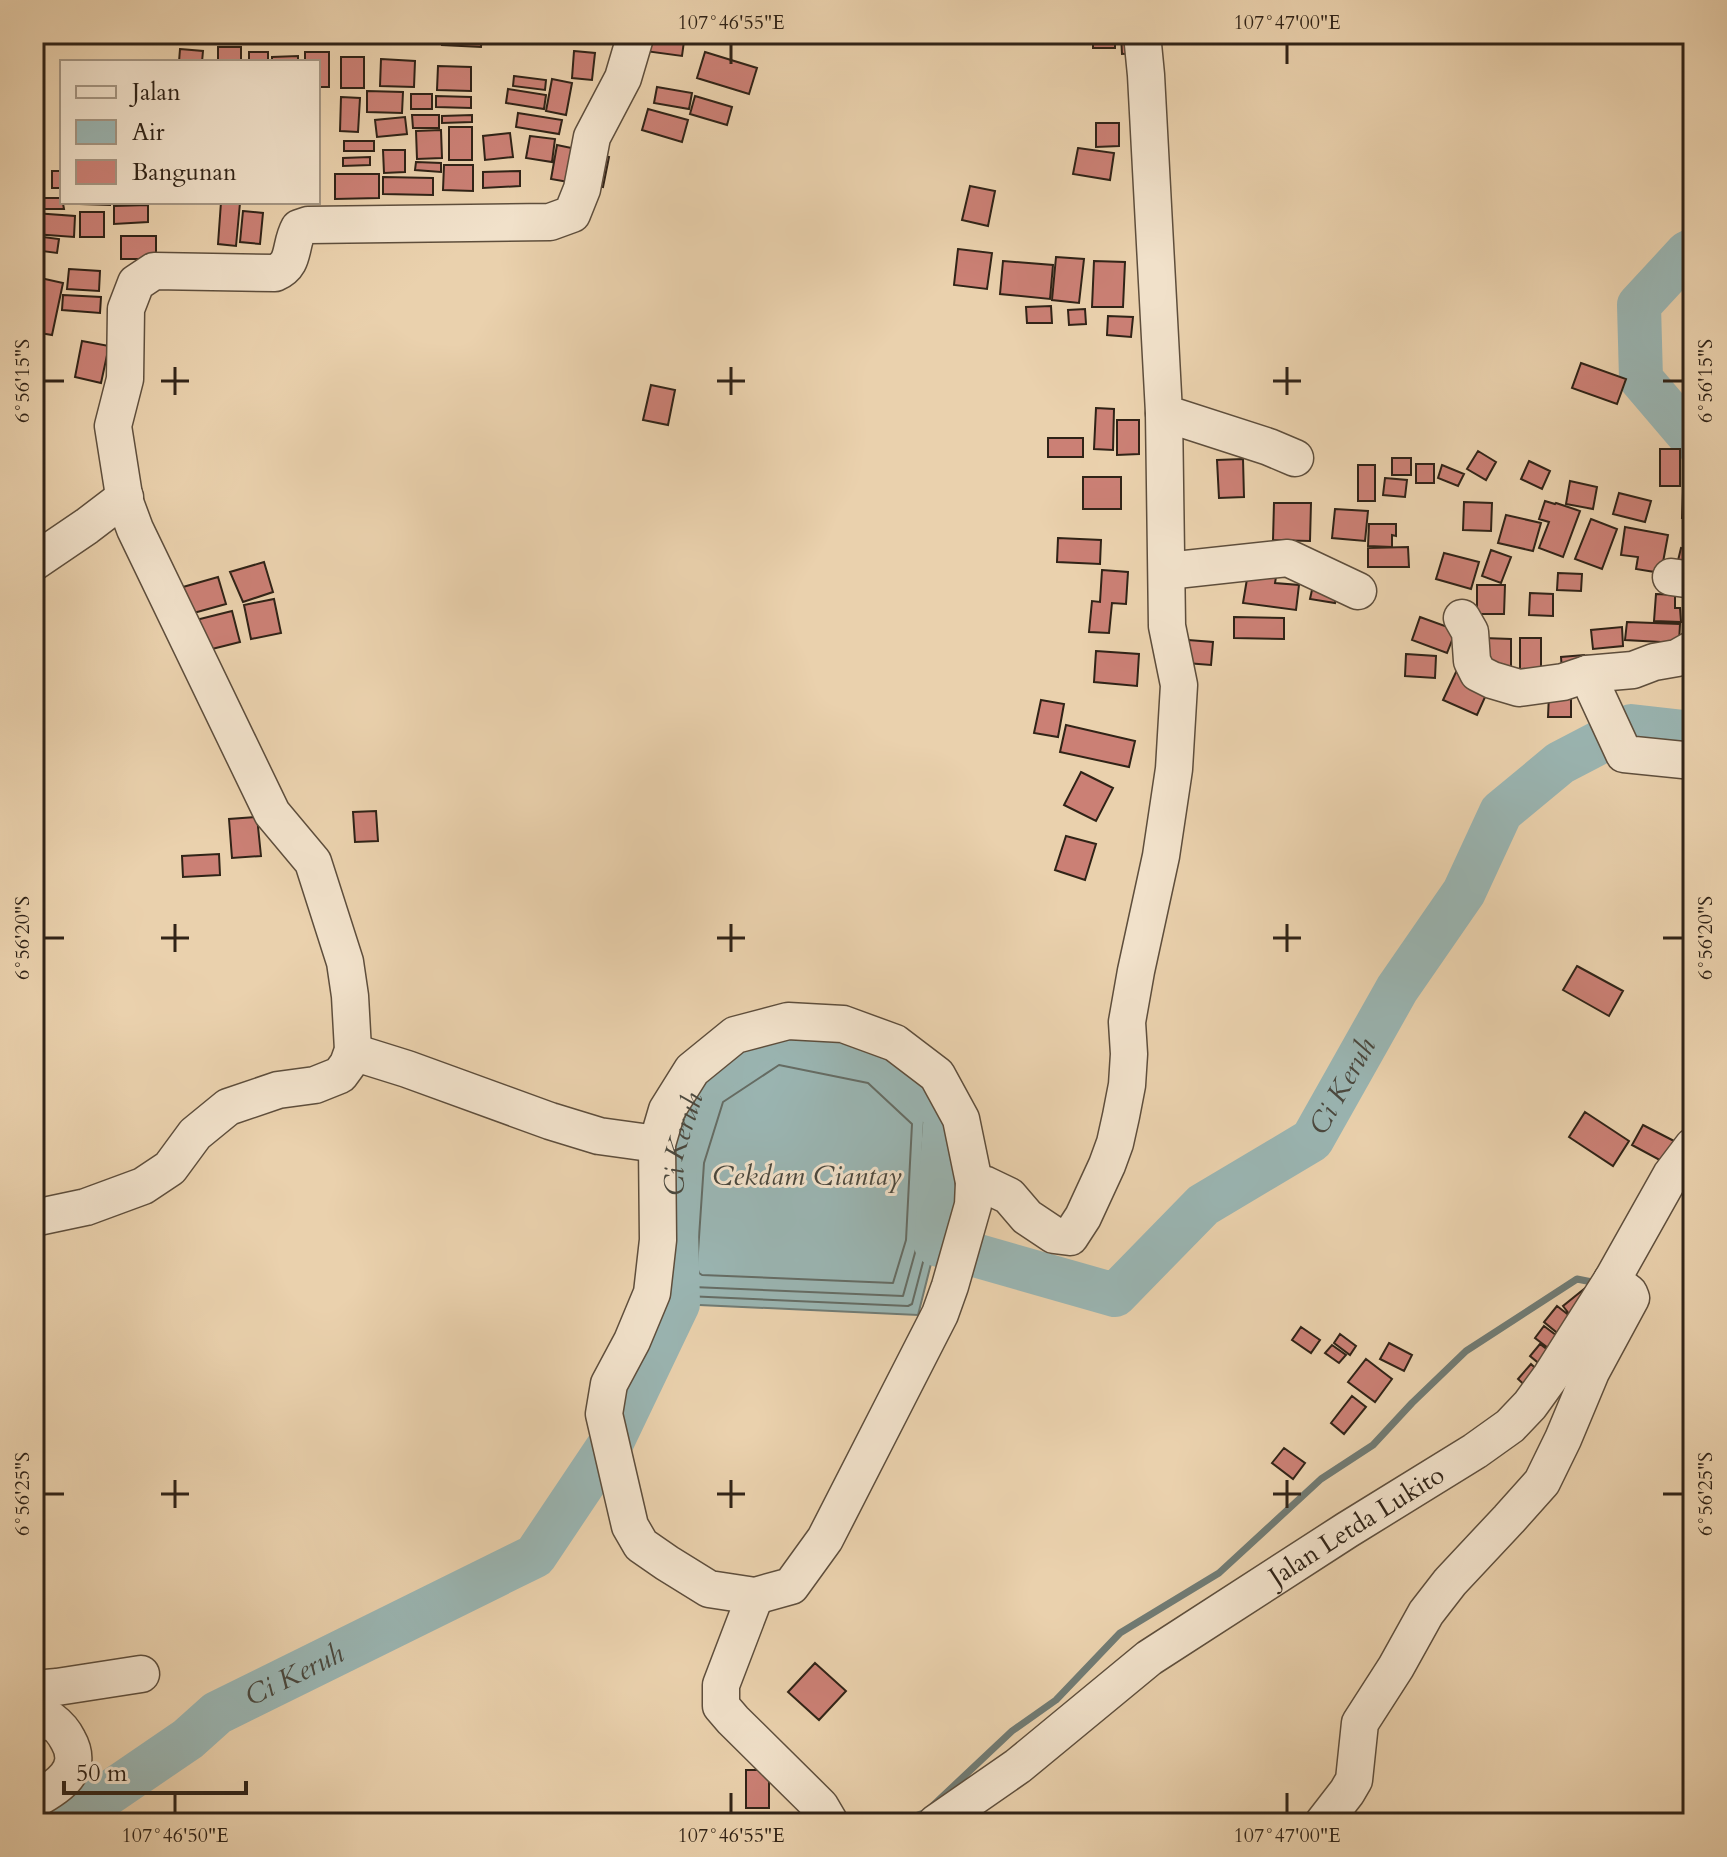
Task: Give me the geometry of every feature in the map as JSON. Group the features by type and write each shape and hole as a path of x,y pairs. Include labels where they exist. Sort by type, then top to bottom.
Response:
{"street":[{"path":"34,1218 86,1207 143,1186 170,1168 195,1134 228,1107 278,1090 315,1085 340,1075 353,1050 345,962 313,862 272,813 135,529 125,497 113,426 125,379 126,309 136,283 154,271 275,273 289,263 294,236 299,228 308,225 550,222 572,214 582,189 592,137 623,78 636,34"},
{"path":"973,1193 986,1185 1009,1196 1027,1217 1054,1235 1070,1237 1083,1217 1115,1143 1127,1085 1127,1022 1161,856 1174,769 1179,685 1167,626 1164,413 1142,34"},
{"path":"1164,413 1295,458"},
{"path":"34,562 125,497"},
{"path":"1167,571 1288,558 1358,591"},
{"path":"1462,618 1470,632 1472,661 1478,673 1519,688 1563,682 1587,674 1633,670 1677,658 1693,649"},
{"path":"1587,674 1624,754 1693,761"},
{"path":"788,1021 843,1024 895,1043 937,1075 961,1119 973,1193 940,1314 825,1539 791,1586 755,1596 709,1589 641,1545 630,1526 604,1414 609,1384 632,1341 652,1293 658,1240 657,1144 667,1110 692,1070 735,1035 788,1021"},
{"path":"353,1050 586,1133 657,1144"},
{"name":"Jalan Letda Lukito","path":"936,1823 1018,1766 1149,1658 1510,1426 1530,1405 1613,1289 1671,1175 1693,1146"},
{"path":"1323,1823 1354,1780 1360,1723 1426,1613 1450,1582 1542,1482 1591,1372 1631,1298 1613,1289"},
{"path":"755,1596 721,1685 721,1706 820,1806 830,1823"},
{"path":"34,1689 141,1674"},
{"path":"34,1724 51,1720 59,1725 70,1743 75,1761 67,1776 34,1800"}],"water":[{"name":"Cekdam Ciantay","path":"775,1033 883,1055 943,1113 936,1244 918,1315 678,1304 666,1273 674,1157 698,1082"}],"building":[{"path":"443,34 482,34 481,47 442,45"},
{"path":"647,34 685,34 682,56 645,51"},
{"path":"1093,34 1115,34 1115,48 1093,48"},
{"path":"1121,34 1138,34 1139,53 1122,54"},
{"path":"218,47 241,47 241,60 218,60"},
{"path":"180,49 203,51 202,60 179,60"},
{"path":"574,51 595,53 592,80 572,78"},
{"path":"249,52 268,52 268,60 249,60"},
{"path":"305,52 329,52 329,87 320,87 320,60 305,60"},
{"path":"705,52 757,68 749,94 697,78"},
{"path":"298,56 298,60 272,60 272,57"},
{"path":"341,57 364,57 364,88 341,88"},
{"path":"381,59 415,61 414,87 380,86"},
{"path":"438,66 471,67 471,91 437,90"},
{"path":"514,76 546,80 545,90 513,86"},
{"path":"552,79 572,83 566,115 546,111"},
{"path":"657,87 692,93 689,109 654,103"},
{"path":"508,89 546,95 544,109 506,103"},
{"path":"367,91 403,92 402,113 367,112"},
{"path":"411,94 432,94 432,109 411,109"},
{"path":"436,96 471,97 471,108 436,107"},
{"path":"695,96 732,107 727,125 690,114"},
{"path":"341,97 360,98 358,132 340,131"},
{"path":"648,109 688,120 682,142 642,130"},
{"path":"518,113 562,120 559,134 516,127"},
{"path":"412,115 439,115 439,128 413,128"},
{"path":"472,115 472,122 442,123 442,116"},
{"path":"405,117 407,134 377,137 375,120"},
{"path":"1096,123 1119,123 1119,146 1096,147"},
{"path":"449,127 472,127 472,160 449,160"},
{"path":"441,130 442,158 417,159 416,131"},
{"path":"510,133 513,157 485,160 483,136"},
{"path":"530,136 555,139 552,162 526,158"},
{"path":"344,141 374,141 374,151 344,151"},
{"path":"557,145 586,151 580,184 551,179"},
{"path":"1078,148 1114,153 1110,180 1073,174"},
{"path":"383,150 405,150 405,172 384,173"},
{"path":"593,154 609,157 603,187 587,184"},
{"path":"370,157 370,165 343,166 343,158"},
{"path":"416,162 441,163 441,172 415,170"},
{"path":"444,165 473,165 473,191 443,190"},
{"path":"52,171 60,171 60,188 52,188"},
{"path":"520,171 520,186 483,188 483,172"},
{"path":"335,174 379,174 379,198 335,199"},
{"path":"383,177 433,178 433,195 383,194"},
{"path":"970,186 995,191 988,226 962,220"},
{"path":"35,198 60,198 64,209 35,209"},
{"path":"221,204 240,204 236,246 218,244"},
{"path":"148,205 148,222 114,224 114,206"},
{"path":"243,211 263,213 260,244 240,242"},
{"path":"80,212 104,212 104,237 80,237"},
{"path":"34,213 75,216 74,237 34,234"},
{"path":"35,236 59,239 57,253 34,250"},
{"path":"121,236 156,236 156,259 121,259"},
{"path":"958,249 992,253 987,289 954,285"},
{"path":"1056,257 1084,259 1079,303 1052,300"},
{"path":"1003,261 1053,265 1050,299 1000,294"},
{"path":"1094,261 1125,262 1123,307 1092,307"},
{"path":"69,269 100,271 99,291 67,289"},
{"path":"36,277 63,283 52,335 34,332"},
{"path":"63,295 101,297 100,313 62,310"},
{"path":"1051,306 1052,323 1027,323 1026,307"},
{"path":"1085,309 1086,324 1069,325 1068,310"},
{"path":"1108,316 1133,317 1131,337 1107,335"},
{"path":"82,341 109,346 101,383 75,377"},
{"path":"1581,363 1626,379 1617,404 1572,388"},
{"path":"651,385 675,390 668,425 643,420"},
{"path":"1096,408 1114,409 1113,450 1094,449"},
{"path":"1117,420 1139,420 1139,454 1117,455"},
{"path":"1048,438 1083,438 1083,457 1048,457"},
{"path":"1660,449 1680,449 1680,486 1660,486"},
{"path":"1478,451 1496,462 1486,480 1467,469"},
{"path":"1684,456 1693,456 1693,518 1682,518"},
{"path":"1392,458 1411,458 1411,475 1392,475"},
{"path":"1243,459 1244,497 1219,498 1217,460"},
{"path":"1529,461 1550,471 1542,489 1521,479"},
{"path":"1416,464 1434,464 1434,483 1416,483"},
{"path":"1358,465 1375,465 1375,501 1358,501"},
{"path":"1442,465 1464,474 1458,486 1438,478"},
{"path":"1083,477 1121,477 1121,509 1083,509"},
{"path":"1385,478 1407,480 1405,497 1383,495"},
{"path":"1570,481 1597,487 1593,509 1566,504"},
{"path":"1619,493 1651,501 1645,522 1613,514"},
{"path":"1545,501 1580,511 1563,557 1539,548 1549,522 1539,519"},
{"path":"1464,502 1492,503 1491,531 1463,530"},
{"path":"1274,503 1311,503 1310,541 1273,540"},
{"path":"1335,509 1368,511 1365,541 1332,538"},
{"path":"1506,515 1541,523 1533,551 1498,543"},
{"path":"1591,519 1617,529 1602,569 1575,559"},
{"path":"1693,520 1693,545 1687,545 1689,521"},
{"path":"1369,524 1396,524 1392,547 1368,546"},
{"path":"1625,527 1668,535 1661,573 1636,569 1638,557 1621,555"},
{"path":"1058,538 1101,540 1100,564 1057,562"},
{"path":"1408,547 1409,567 1368,567 1368,548"},
{"path":"1681,548 1693,551 1693,577 1675,573"},
{"path":"1491,550 1511,557 1501,583 1482,576"},
{"path":"1444,553 1479,562 1471,589 1436,579"},
{"path":"264,562 273,592 243,602 230,572"},
{"path":"1249,567 1277,571 1275,583 1299,585 1296,610 1243,603"},
{"path":"1102,570 1128,572 1126,604 1112,603 1109,633 1089,632 1092,601 1100,602"},
{"path":"1558,573 1582,574 1581,591 1557,590"},
{"path":"218,577 226,604 190,614 183,587"},
{"path":"1314,581 1338,585 1335,603 1310,599"},
{"path":"1477,585 1505,585 1504,614 1477,614"},
{"path":"1530,593 1553,594 1553,616 1529,615"},
{"path":"1656,594 1675,595 1675,608 1680,608 1681,622 1654,621"},
{"path":"1683,595 1693,595 1693,632 1685,632"},
{"path":"274,599 281,633 251,639 244,605"},
{"path":"232,611 240,642 204,651 196,620"},
{"path":"1234,617 1284,618 1284,639 1234,638"},
{"path":"1420,617 1456,630 1447,653 1412,640"},
{"path":"1627,622 1680,624 1679,643 1625,640"},
{"path":"1622,627 1623,646 1593,649 1591,630"},
{"path":"1484,638 1511,639 1511,667 1483,666"},
{"path":"1520,638 1541,638 1541,673 1520,673"},
{"path":"1188,640 1213,642 1211,665 1186,663"},
{"path":"1096,651 1139,654 1137,686 1094,682"},
{"path":"1406,654 1436,656 1435,678 1405,676"},
{"path":"1584,655 1585,669 1562,671 1561,657"},
{"path":"1456,672 1490,686 1477,715 1443,700"},
{"path":"1549,694 1571,694 1571,717 1548,717"},
{"path":"1041,700 1064,704 1058,737 1034,733"},
{"path":"1066,725 1135,741 1129,767 1060,752"},
{"path":"1081,772 1113,788 1096,821 1064,805"},
{"path":"376,811 378,841 355,842 353,812"},
{"path":"257,817 261,856 232,858 229,819"},
{"path":"1066,836 1096,844 1085,880 1055,870"},
{"path":"219,854 220,875 183,877 182,856"},
{"path":"1577,966 1623,991 1609,1016 1563,990"},
{"path":"1585,1112 1629,1141 1613,1166 1569,1137"},
{"path":"1643,1125 1678,1143 1667,1164 1632,1145"},
{"path":"1589,1285 1573,1319 1563,1306"},
{"path":"1557,1306 1575,1320 1561,1336 1544,1322"},
{"path":"1544,1326 1565,1342 1556,1354 1535,1338"},
{"path":"1301,1327 1320,1340 1311,1353 1292,1340"},
{"path":"1340,1334 1356,1346 1350,1355 1334,1343"},
{"path":"1389,1343 1412,1355 1404,1371 1380,1359"},
{"path":"1540,1344 1557,1357 1547,1370 1530,1356"},
{"path":"1332,1345 1346,1355 1339,1363 1325,1353"},
{"path":"1366,1359 1392,1379 1375,1402 1348,1382"},
{"path":"1531,1364 1547,1379 1533,1393 1518,1379"},
{"path":"1352,1396 1366,1407 1344,1434 1331,1423"},
{"path":"1284,1448 1305,1463 1293,1479 1272,1463"},
{"path":"815,1663 846,1691 819,1720 788,1692"},
{"path":"746,1770 769,1770 769,1808 746,1808"}],"waterway":[{"name":"Ci Keruh","path":"1693,250 1639,305 1641,379 1693,440"},
{"name":"Ci Keruh","path":"65,1823 188,1739 217,1713 535,1556 614,1438 678,1304 674,1157 698,1082 775,1033 883,1055 946,1113 936,1244 1115,1295 1203,1205 1312,1140 1397,989 1464,892 1501,812 1560,763 1631,726 1693,733"},
{"path":"897,1823 926,1812 1012,1731 1056,1700 1120,1633 1219,1573 1321,1479 1373,1445 1466,1351 1577,1279 1597,1286"}]}
